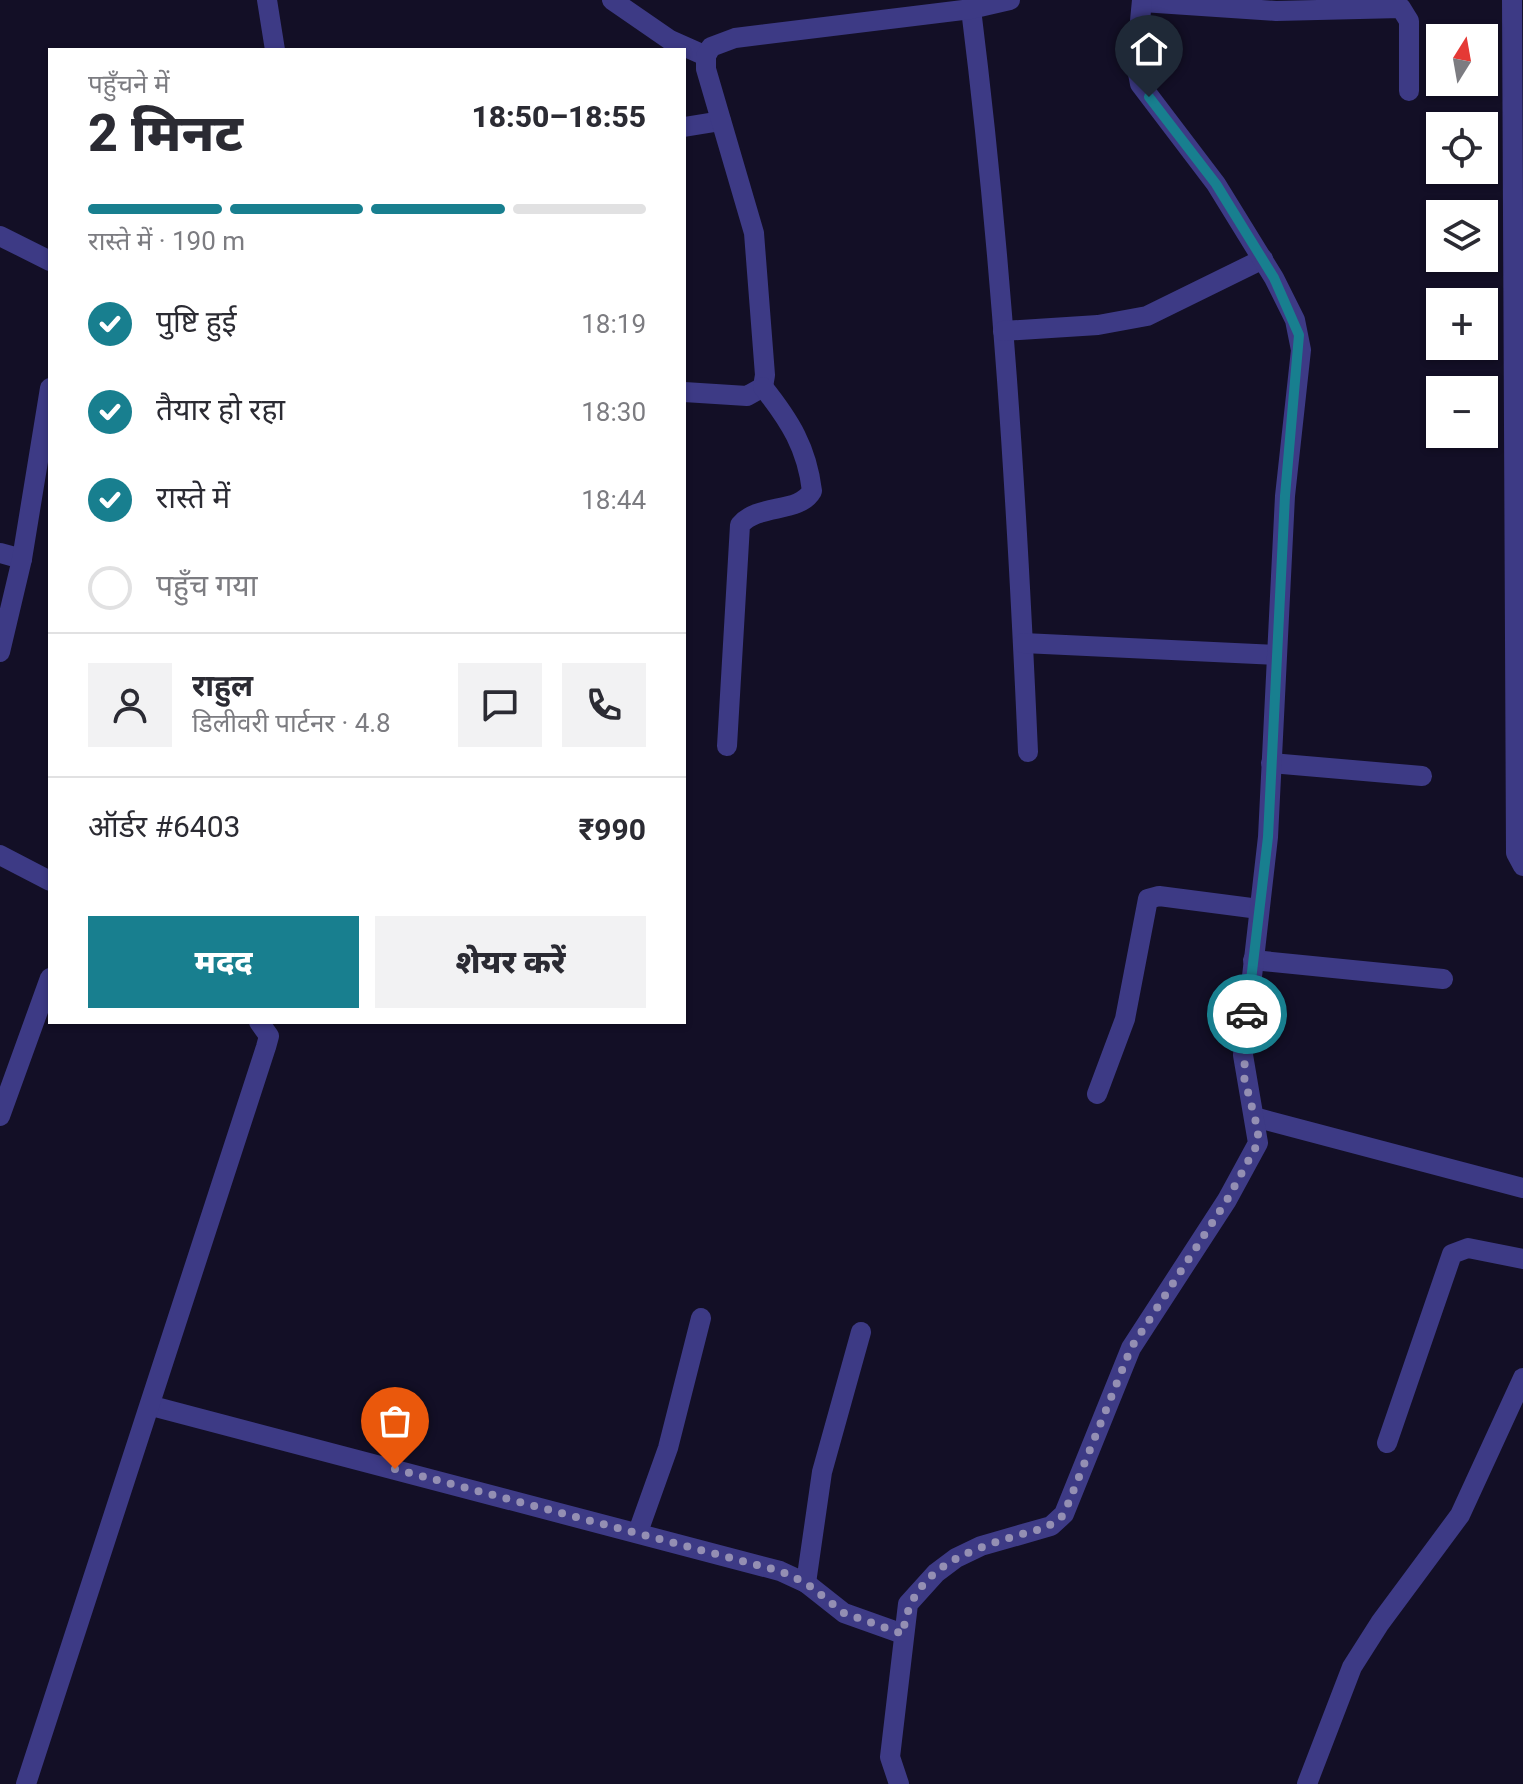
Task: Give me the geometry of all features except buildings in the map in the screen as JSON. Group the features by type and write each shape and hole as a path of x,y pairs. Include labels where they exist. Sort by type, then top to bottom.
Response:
{"street":[{"path":"267,0 275,48"},
{"path":"612,0 670,40 706,56"},
{"path":"727,746 740,525 751,513 805,501 812,491 805,450 796,430 763,387 754,233 708,79 706,56 717,43 735,38 971,9 1010,0"},
{"path":"1512,0 1519,197 1516,853 1523,866"},
{"path":"899,1784 890,1757 908,1604 956,1558 981,1546 1051,1526 1064,1514 1131,1348 1253,1156 1258,1143 1243,1055 1268,837 1285,496 1301,350 1295,320 1263,259 1216,184 1140,84 1136,63 1142,1 1276,11 1401,8 1409,21 1409,91"},
{"path":"971,9 993,187 1028,752"},
{"path":"686,127 721,121"},
{"path":"1,237 48,260"},
{"path":"1003,331 1098,325 1147,316 1263,259"},
{"path":"686,392 747,396 763,387"},
{"path":"0,652 22,559 48,400"},
{"path":"0,553 22,559"},
{"path":"1023,643 1276,655"},
{"path":"1271,763 1422,776"},
{"path":"0,855 48,880"},
{"path":"1097,1094 1125,1019 1148,899 1159,896 1259,909"},
{"path":"1253,960 1443,979"},
{"path":"0,1116 48,984"},
{"path":"26,1784 152,1406 266,1047 269,1036 264,1024"},
{"path":"1254,1117 1523,1188"},
{"path":"1387,1443 1452,1254 1468,1248 1523,1259"},
{"path":"638,1532 668,1448 701,1318"},
{"path":"806,1583 825,1460 861,1332"},
{"path":"1307,1784 1352,1667 1460,1515 1523,1378"},
{"path":"152,1406 780,1571 806,1583 844,1613 903,1634"}],"way so far":[{"path":"395,1469 780,1571 806,1583 844,1613 903,1634 906,1611 914,1595 956,1558 981,1546 1051,1526 1064,1514 1131,1348 1227,1200 1258,1143 1258,1130 1244,1077 1247,1014"}],"route":[{"path":"1149,97 1216,184 1274,278 1295,320 1301,350 1285,496 1268,837 1247,1014"}]}
